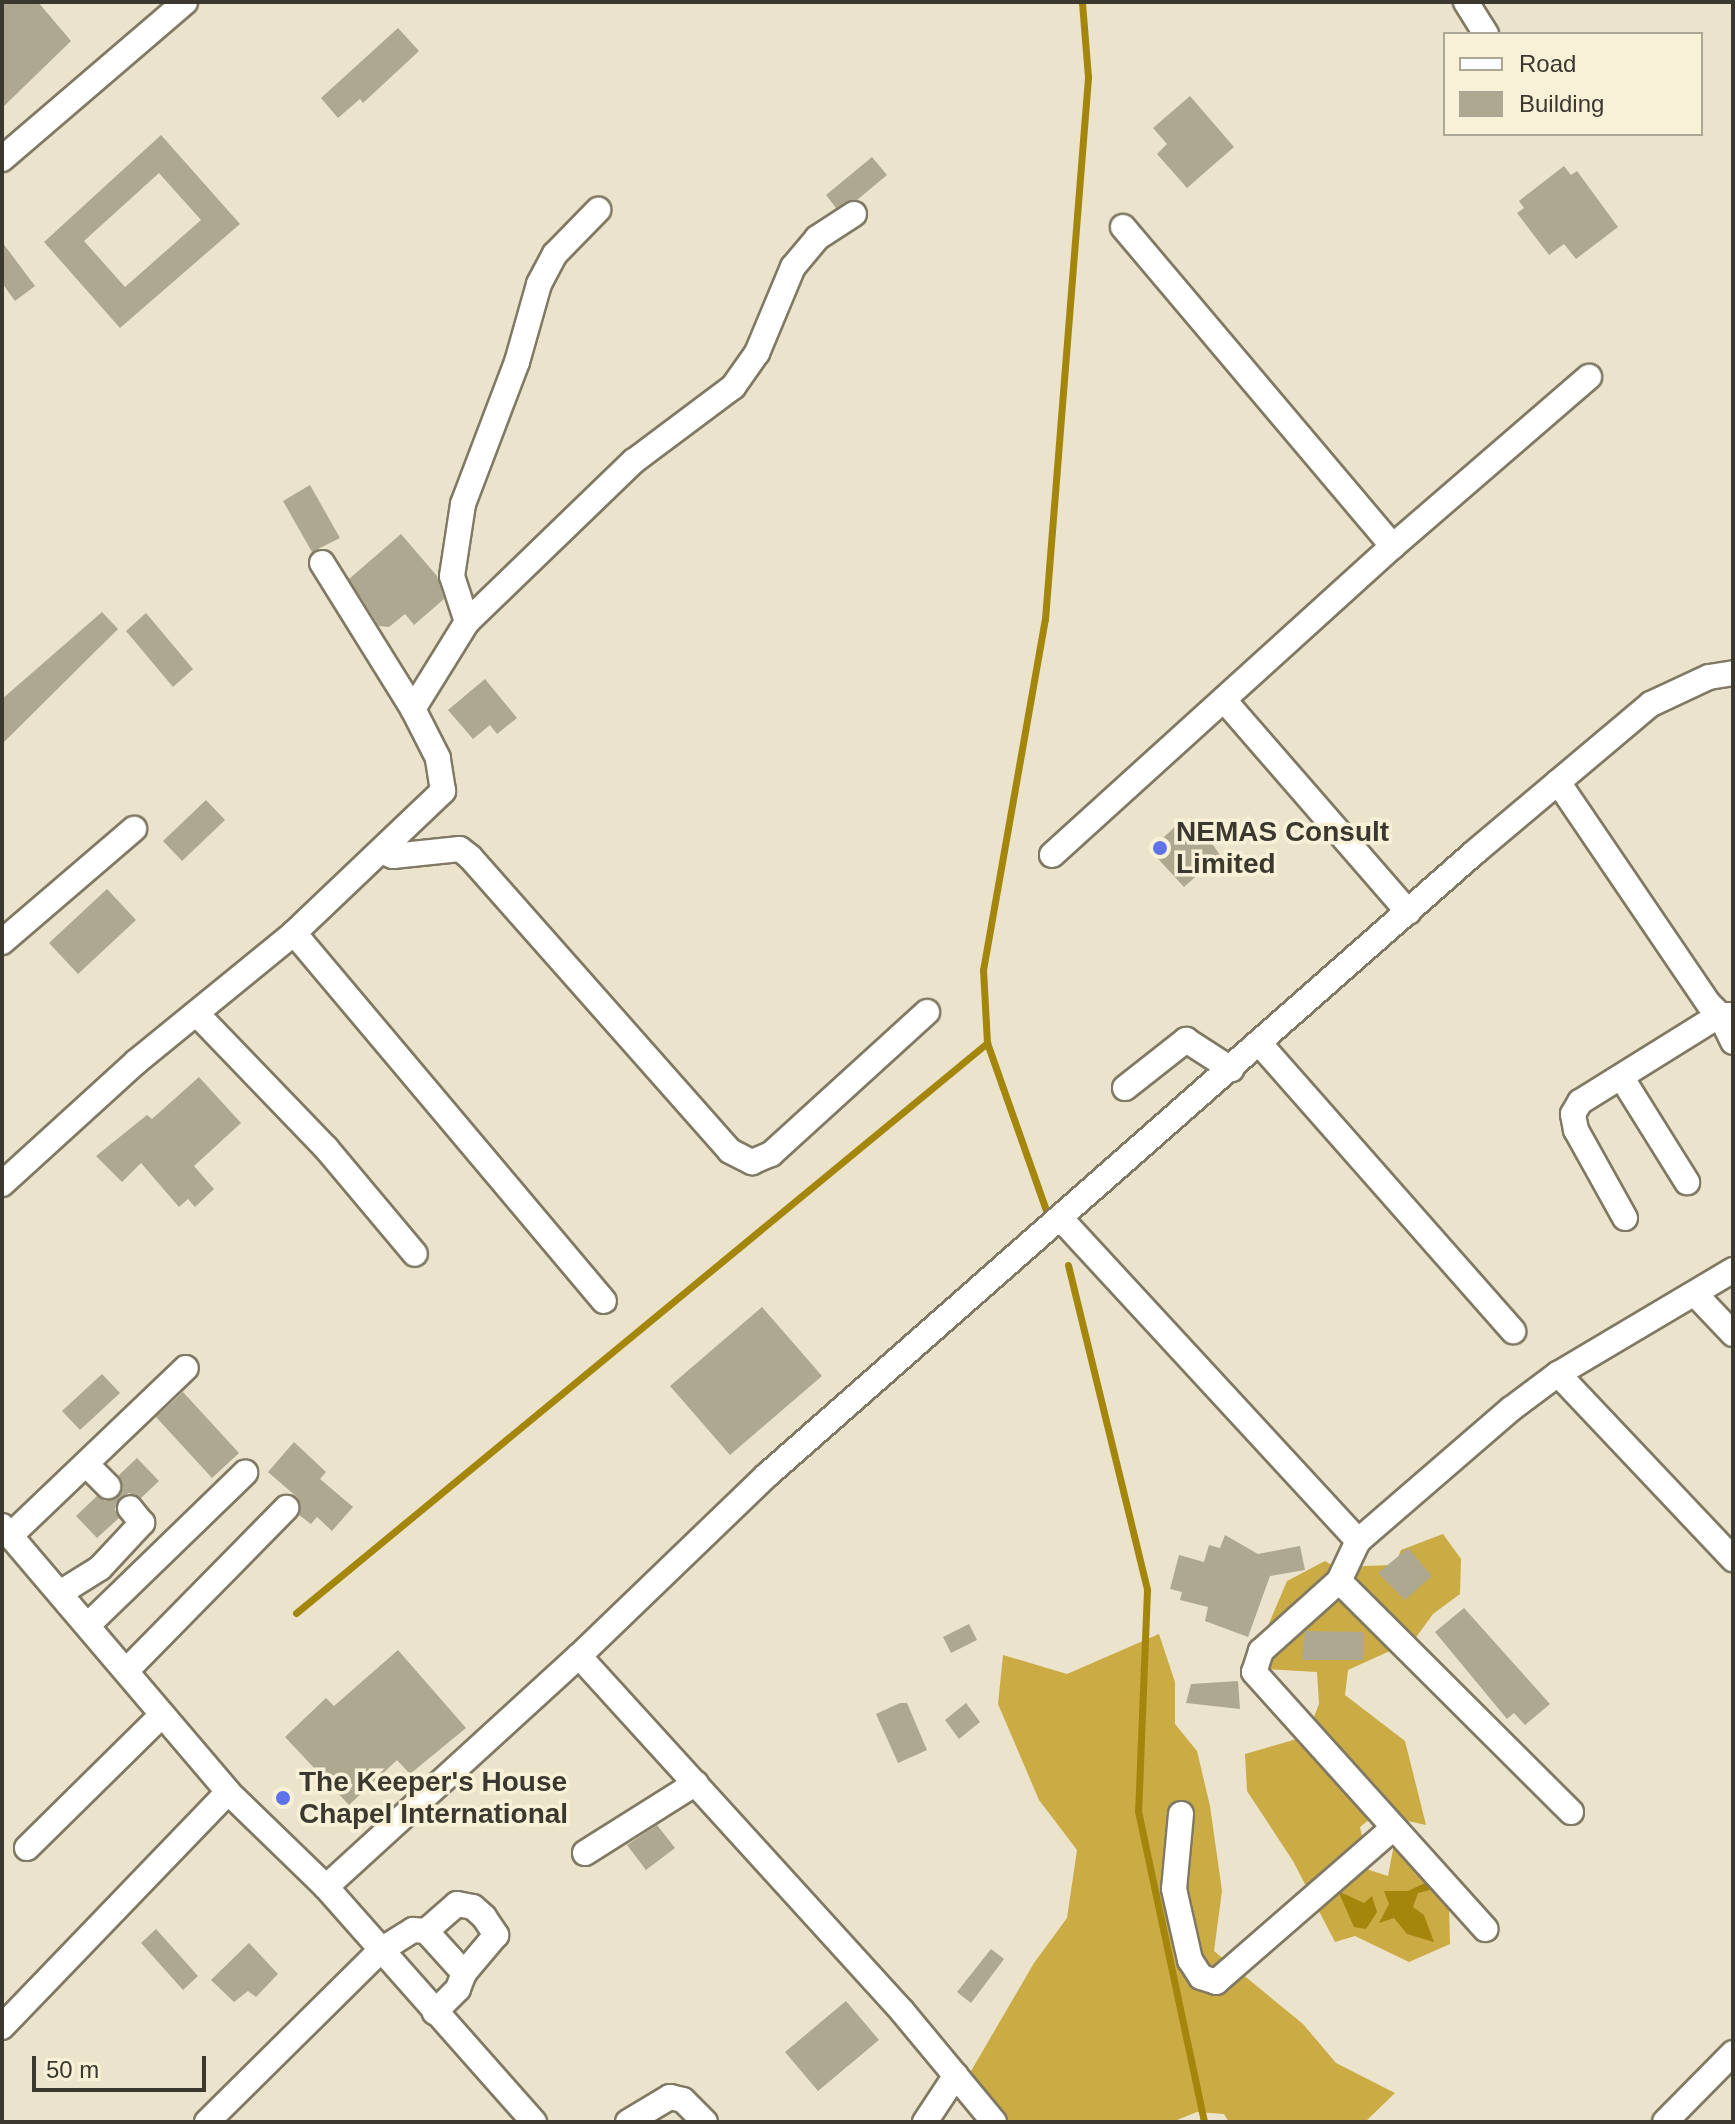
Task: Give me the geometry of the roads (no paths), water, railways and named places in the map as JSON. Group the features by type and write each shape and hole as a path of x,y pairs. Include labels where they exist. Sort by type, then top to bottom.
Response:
{"street":[{"path":"2,159 185,2"},
{"path":"1466,2 1485,32"},
{"path":"467,622 452,576 463,504 517,362 539,284 555,254 598,210"},
{"path":"413,709 467,622 634,461 733,387 757,353 793,267 817,238 854,214"},
{"path":"1123,227 1393,546"},
{"path":"1052,855 1393,546 1589,377"},
{"path":"2,1184 294,933 381,851 445,783 438,758 413,709 322,563"},
{"path":"326,1887 579,1656 766,1476 1062,1220 1558,782 1651,704 1709,677 1733,673"},
{"path":"1224,700 1408,912"},
{"path":"1558,782 1727,1015 1733,1042"},
{"path":"2,942 134,829"},
{"path":"381,851 393,856 460,849 470,857 730,1151 752,1162 771,1154 927,1012"},
{"path":"294,933 604,1301"},
{"path":"197,1014 326,1148 415,1254"},
{"path":"1625,1218 1576,1130 1573,1114 1580,1102 1727,1015"},
{"path":"1125,1088 1186,1040 1231,1069"},
{"path":"1260,1044 1513,1331"},
{"path":"1622,1078 1687,1182"},
{"path":"1062,1220 1358,1541"},
{"path":"1485,1929 1254,1672 1261,1651 1339,1581 1358,1541 1558,1374 1733,1270"},
{"path":"1695,1294 1733,1334"},
{"path":"186,1368 87,1465 6,1531 128,1669 162,1715 228,1792 326,1887 534,2122"},
{"path":"1558,1374 1733,1559"},
{"path":"87,1465 108,1486"},
{"path":"88,1625 245,1473"},
{"path":"60,1593 100,1568 142,1523 130,1508"},
{"path":"128,1669 286,1508"},
{"path":"1339,1581 1571,1812"},
{"path":"579,1656 696,1783 956,2075 994,2122"},
{"path":"27,1848 162,1715"},
{"path":"585,1853 696,1783"},
{"path":"2,2027 228,1792"},
{"path":"1181,1814 1174,1889 1190,1960 1201,1977 1216,1982 1393,1828"},
{"path":"426,1931 457,1904 473,1907 496,1935 464,1973 458,1989 435,2012"},
{"path":"207,2122 381,1950 413,1930 426,1931 464,1973"},
{"path":"1665,2122 1733,2053"},
{"path":"925,2122 956,2075"},
{"path":"628,2122 670,2097 683,2100 705,2122"}],"waterway":[{"path":"1047,1213 987,1043 983,970 1045,619 1088,77 1082,2"},
{"path":"296,1613 987,1043"},
{"path":"1068,1265 1147,1590 1138,1811 1204,2122"}],"place":[{"name":"NEMAS Consult Limited","path":"1160,848"},
{"name":"The Keeper's House Chapel International","path":"283,1798"}]}
